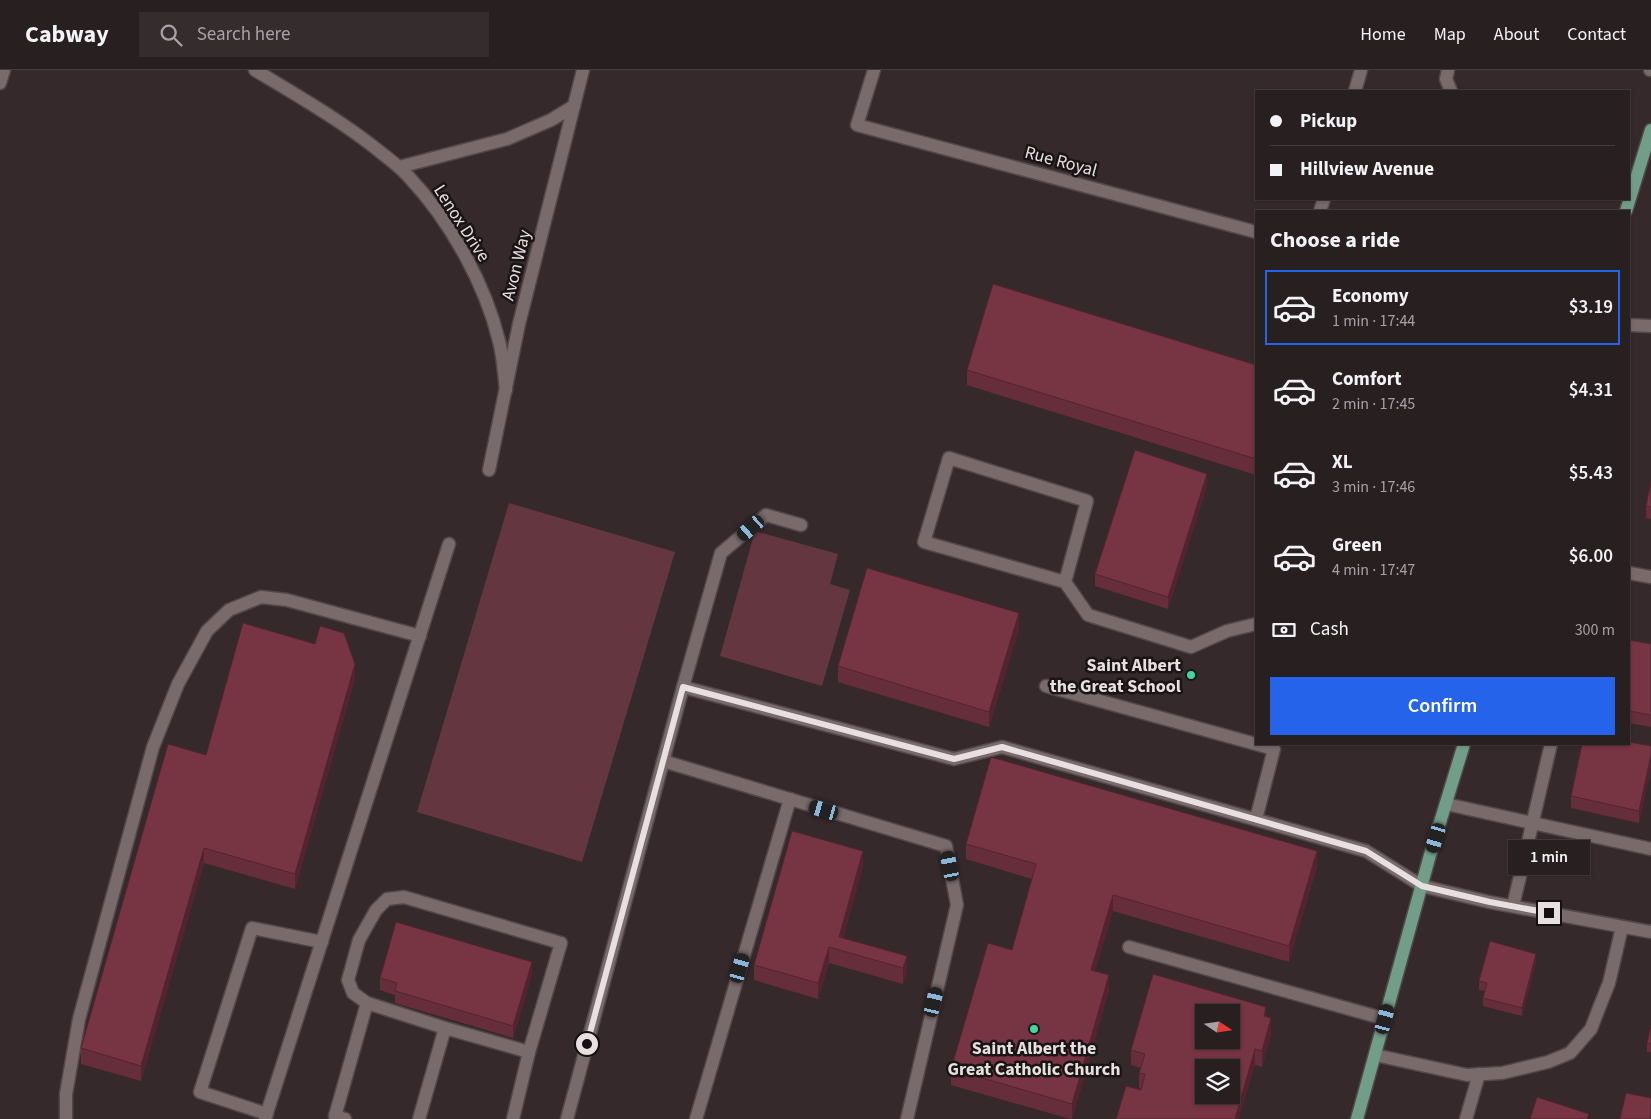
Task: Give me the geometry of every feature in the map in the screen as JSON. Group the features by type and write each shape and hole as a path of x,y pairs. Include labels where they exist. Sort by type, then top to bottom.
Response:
{"main road":[{"path":"1630,189 1633,173 1651,130"},
{"path":"1357,1119 1464,745"}],"street":[{"path":"0,83 4,70"},
{"name":"Lenox Drive","path":"255,70 326,112 360,136 400,167 439,212 472,268 490,307 500,343 506,390"},
{"name":"Avon Way","path":"489,470 519,324 583,70"},
{"name":"Rue Royal","path":"874,70 857,124 1255,232"},
{"path":"1355,90 1361,70"},
{"path":"1448,70 1446,79 1451,90"},
{"name":"Lenox Drive","path":"400,167 507,139 551,120 574,106"},
{"path":"1630,325 1651,326"},
{"path":"1065,582 1087,501 949,458 924,542 1065,582 1088,615 1191,647 1227,631 1255,624"},
{"path":"567,1119 683,687 722,553 766,516 801,525"},
{"path":"322,942 252,928 200,1092 266,1116 322,942 420,636 449,544"},
{"path":"1630,573 1651,577"},
{"path":"66,1119 66,1094 79,1020 154,747 178,684 206,631 229,610 262,597 287,600 420,636"},
{"path":"1046,686 1255,744"},
{"path":"683,687 954,759 1002,747 1366,851 1422,886 1513,906 1651,932"},
{"path":"1256,819 1274,749 1260,745"},
{"path":"1513,906 1551,745"},
{"path":"663,761 946,846 957,905 907,1119"},
{"path":"696,1119 790,799"},
{"path":"1446,804 1651,849"},
{"path":"513,1119 529,1052 561,943 404,897 387,899 376,910 359,940 348,980 353,993 368,1003 529,1052"},
{"path":"1375,1055 1467,1074 1479,1074 1502,1073 1548,1062 1570,1052 1591,1029 1597,1015 1609,983 1622,927"},
{"path":"1129,947 1385,1019"},
{"path":"340,1118 368,1003"},
{"path":"419,1119 445,1028"},
{"path":"1466,1119 1479,1074"}],"shaded area":[{"path":"509,503 675,552 582,862 417,812"},
{"path":"755,531 838,554 830,584 850,590 822,686 720,656"}],"building":[{"path":"993,284 1255,365 1255,459 967,370"},
{"path":"1135,450 1207,474 1168,597 1095,574"},
{"path":"1651,481 1651,507 1646,506"},
{"path":"867,568 1019,613 989,712 838,666"},
{"path":"243,623 315,644 320,626 344,633 355,664 295,874 204,848 141,1066 81,1048 168,744 206,755"},
{"path":"1630,640 1651,644 1651,715 1630,711"},
{"path":"1630,742 1651,746 1651,755 1639,811 1571,796 1582,745 1630,745"},
{"path":"991,757 1317,851 1289,946 1113,895 1091,970 1109,975 1072,1104 951,1069 988,943 1012,950 1036,864 966,844"},
{"path":"792,831 863,851 839,937 907,956 903,968 829,947 818,983 754,965"},
{"path":"396,922 532,962 513,1026 395,991 397,983 380,978"},
{"path":"1490,941 1536,954 1522,1008 1483,998 1487,983 1479,981"},
{"path":"1153,974 1266,1007 1264,1016 1271,1018 1262,1051 1255,1049 1240,1102 1240,1059 1195,1059 1195,1104 1239,1104 1235,1119 1116,1119 1126,1086 1141,1090 1145,1074 1139,1073 1145,1054 1131,1050"},
{"path":"1651,1025 1651,1044 1647,1043"},
{"path":"1626,1093 1651,1098 1650,1119 1620,1119"},
{"path":"1537,1097 1589,1114 1587,1119 1530,1119"}],"place":[{"name":"Saint Albert the Great School","path":"1191,675"},
{"name":"Saint Albert the Great Catholic Church","path":"1034,1029"}],"route":[{"path":"587,1044 683,687 954,759 1002,747 1366,851 1422,886 1490,902 1549,913"}]}
